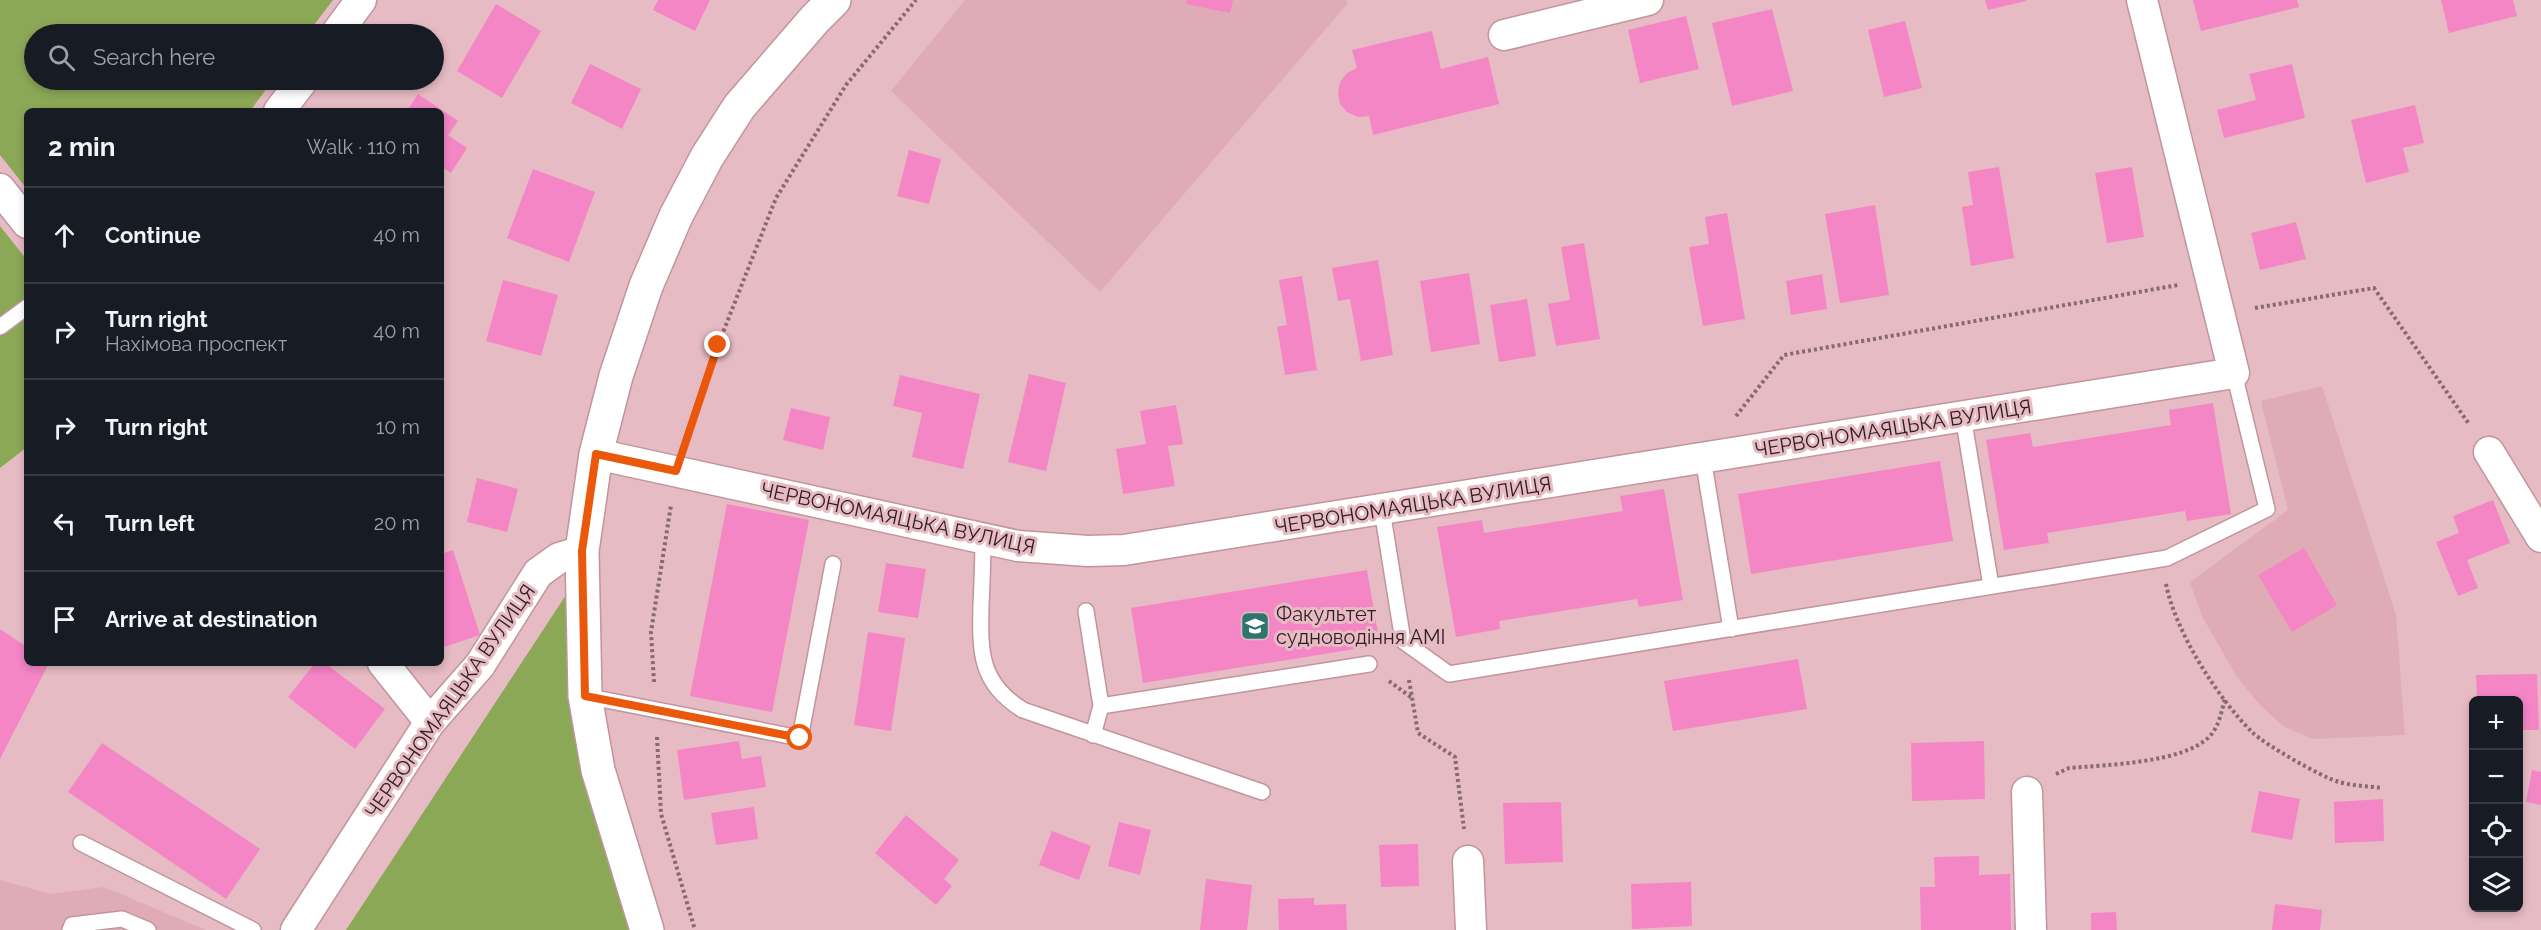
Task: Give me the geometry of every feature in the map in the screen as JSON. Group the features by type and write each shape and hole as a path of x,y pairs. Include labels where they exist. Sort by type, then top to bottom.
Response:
{"main road":[{"path":"647,930 598,770 585,696 582,551 596,454 616,376 646,286 686,196 707,157 739,107 834,0"}],"street":[{"path":"343,24 361,0"},
{"path":"1504,35 1648,0"},
{"path":"2142,0 2234,373"},
{"path":"281,108 295,90"},
{"path":"0,189 24,219"},
{"name":"ЧЕРВОНОМАЯЦЬКА ВУЛИЦЯ","path":"596,454 983,539 1053,549 1124,550 2234,373"},
{"path":"2489,452 2541,537"},
{"name":"ЧЕРВОНОМАЯЦЬКА ВУЛИЦЯ","path":"296,930 430,722 480,665 538,573 559,558 582,551"},
{"path":"384,666 430,722"},
{"path":"2027,792 2031,930"},
{"path":"1468,861 1471,930"}],"lane":[{"path":"0,327 24,309"},
{"path":"1382,510 1403,641 1449,674 2167,558 2267,509 2234,373"},
{"path":"1963,416 1991,586"},
{"path":"1703,458 1731,628"},
{"path":"983,539 980,645 989,676 1010,702 1023,710 1262,792"},
{"path":"585,696 800,738 833,564"},
{"path":"1086,611 1101,706 1093,735"},
{"path":"1101,706 1369,664"},
{"path":"81,843 253,930"},
{"path":"70,930 72,925 122,919 148,930"}],"path":[{"path":"676,471 718,345 776,198 846,85 915,0"},
{"path":"1703,458 1784,354 2179,285"},
{"path":"2219,314 2374,288 2489,452"},
{"path":"2167,558 2166,585 2175,619 2201,664 2254,733 2290,757 2336,782 2382,788"},
{"path":"2027,792 2046,779 2069,768 2158,758 2192,749 2209,737 2220,721 2225,698"},
{"path":"1412,699 1418,733 1455,757 1468,861"}],"shaded area":[{"path":"965,0 1346,0 1348,3 1100,292 891,91"},
{"path":"2322,386 2396,615 2405,735 2312,739 2283,726 2260,705 2237,677 2202,616 2190,582 2288,510 2261,401"},
{"path":"0,880 50,894 104,887 206,930 0,930"}],"green space":[{"path":"0,0 333,0 315,24 24,24 24,90 266,90 252,108 24,108 24,185 0,155"},
{"path":"0,226 24,256 24,449 0,468"},
{"path":"568,592 566,615 569,698 630,930 346,930"}],"building":[{"path":"658,0 710,0 695,31 653,10"},
{"path":"1187,0 1233,0 1230,13 1186,4"},
{"path":"1985,0 2026,0 2026,1 1988,10"},
{"path":"2193,0 2297,0 2299,7 2201,31"},
{"path":"2441,0 2513,0 2517,16 2449,33"},
{"path":"496,4 541,31 502,98 457,71"},
{"path":"1772,9 1793,91 1732,106 1712,23"},
{"path":"1686,16 1699,69 1640,83 1628,30"},
{"path":"1905,21 1922,88 1884,97 1868,30"},
{"path":"1432,31 1441,69 1488,57 1499,104 1373,135 1369,116 1358,117 1347,112 1340,104 1338,93 1340,82 1347,73 1357,68 1352,50"},
{"path":"590,64 641,89 622,129 571,103"},
{"path":"2292,64 2305,118 2224,138 2217,110 2256,100 2249,74"},
{"path":"418,94 439,108 409,108"},
{"path":"2415,105 2424,143 2403,148 2409,172 2366,183 2351,120"},
{"path":"444,112 458,121 448,135 467,148 451,173 444,169"},
{"path":"909,150 941,159 929,204 897,196"},
{"path":"1999,167 2014,258 1971,266 1962,207 1973,205 1968,172"},
{"path":"2132,167 2144,237 2107,243 2095,173"},
{"path":"533,169 595,192 569,262 507,238"},
{"path":"1875,205 1889,295 1840,303 1825,214"},
{"path":"1727,213 1745,319 1703,326 1689,247 1709,244 1705,217"},
{"path":"2296,222 2306,259 2260,270 2251,233"},
{"path":"1584,243 1600,339 1556,346 1548,304 1570,300 1561,247"},
{"path":"1378,260 1393,355 1361,361 1350,299 1338,301 1332,268"},
{"path":"1469,273 1480,344 1431,352 1420,281"},
{"path":"1822,274 1827,309 1791,315 1786,281"},
{"path":"1302,276 1317,370 1285,375 1277,327 1287,325 1279,280"},
{"path":"503,280 558,295 541,356 486,341"},
{"path":"1527,299 1536,356 1499,362 1490,305"},
{"path":"1029,374 1066,383 1046,471 1008,462"},
{"path":"900,375 980,394 963,469 912,457 922,413 893,406"},
{"path":"2213,403 2231,514 2187,521 2185,511 2047,533 2049,543 2004,550 1986,440 2030,433 2033,447 2171,425 2169,410"},
{"path":"1176,405 1183,444 1168,446 1175,486 1123,494 1116,449 1146,444 1140,411"},
{"path":"791,408 830,417 823,450 783,440"},
{"path":"1940,461 1953,541 1751,574 1738,494"},
{"path":"477,478 518,489 507,532 467,522"},
{"path":"1664,489 1683,600 1639,607 1637,599 1499,621 1500,629 1456,637 1437,527 1482,520 1484,533 1623,511 1620,496"},
{"path":"2493,500 2510,543 2467,560 2478,588 2458,596 2436,542 2459,533 2453,516"},
{"path":"727,504 809,520 772,712 690,696"},
{"path":"2304,548 2337,605 2292,632 2258,575"},
{"path":"453,550 480,635 444,647 444,553"},
{"path":"886,563 926,569 918,618 878,612"},
{"path":"1367,570 1380,645 1143,683 1131,608"},
{"path":"0,629 24,645 24,666 47,666 0,759"},
{"path":"868,632 905,638 891,731 854,725"},
{"path":"1798,659 1807,709 1673,731 1664,681"},
{"path":"313,666 329,666 385,709 355,749 288,697"},
{"path":"2537,674 2539,730 2523,730 2523,696 2477,696 2476,675"},
{"path":"739,741 742,759 761,756 766,787 684,800 677,750"},
{"path":"1984,741 1985,799 1912,801 1911,743"},
{"path":"102,743 260,849 226,899 68,792"},
{"path":"2532,770 2541,772 2541,805 2526,802"},
{"path":"2259,791 2300,799 2292,840 2251,832"},
{"path":"2383,799 2384,841 2335,843 2334,802"},
{"path":"1561,802 1563,862 1505,864 1503,803"},
{"path":"754,807 758,839 716,845 711,813"},
{"path":"906,815 959,860 944,879 952,886 936,905 875,853"},
{"path":"1119,822 1151,830 1140,875 1108,866"},
{"path":"1052,831 1091,846 1079,880 1039,865"},
{"path":"1418,844 1419,886 1381,887 1379,845"},
{"path":"1979,856 1979,875 2010,874 2011,930 1921,930 1920,887 1935,887 1934,857"},
{"path":"1206,879 1252,885 1247,930 1200,930"},
{"path":"1691,882 1692,926 1632,929 1631,884"},
{"path":"1314,898 1314,905 1346,904 1347,930 1279,930 1278,899"},
{"path":"2275,904 2322,910 2320,930 2272,930"},
{"path":"2116,912 2117,930 2091,930 2091,913"}],"place":[{"name":"Факультет судноводіння АМІ","path":"1255,626"}],"route":[{"path":"718,345 676,471 596,454 582,551 585,696 800,738"}]}
